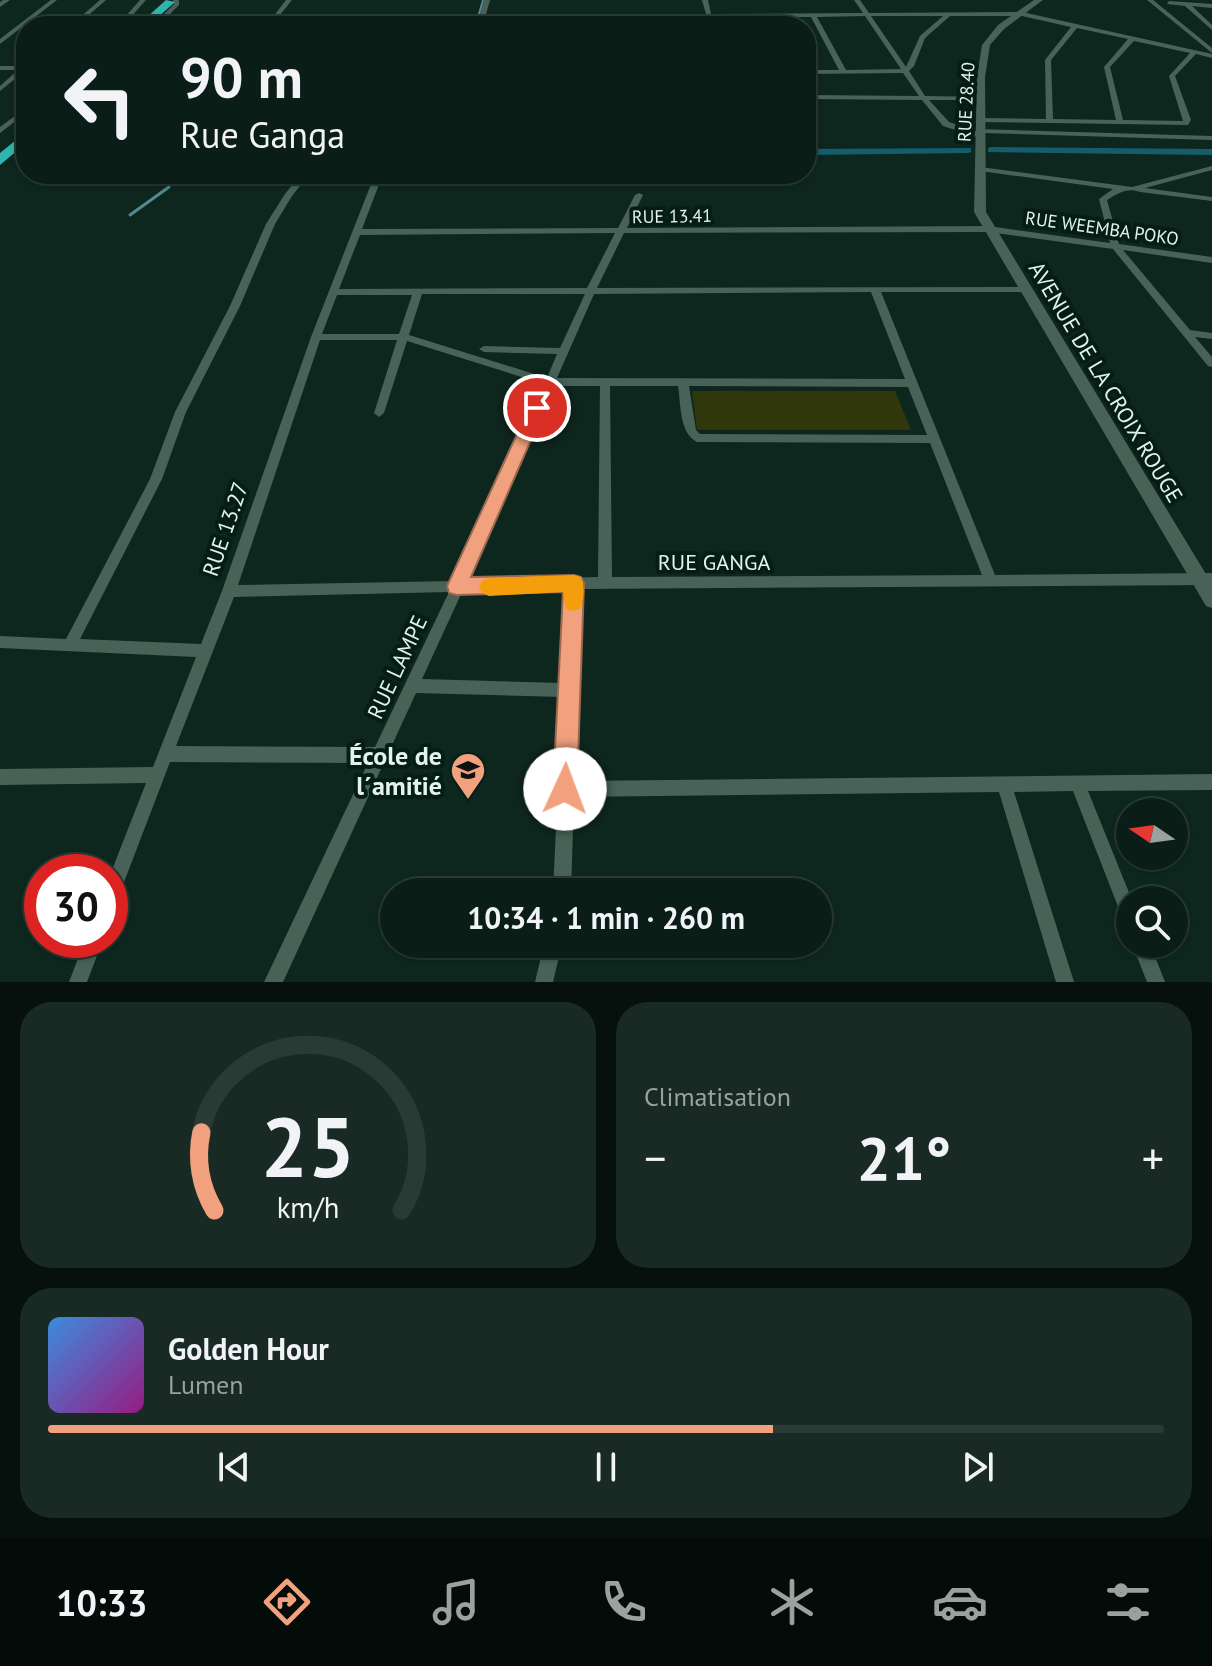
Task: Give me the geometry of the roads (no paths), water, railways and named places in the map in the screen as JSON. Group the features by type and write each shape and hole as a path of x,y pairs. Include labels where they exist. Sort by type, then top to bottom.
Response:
{"highway":[{"path":"148,1 174,1"},
{"path":"155,16 174,1"}],"street":[{"path":"0,5 7,0"},
{"path":"33,16 54,0"},
{"path":"85,16 103,0"},
{"path":"277,16 289,0"},
{"path":"482,16 487,0"},
{"path":"705,0 709,15"},
{"path":"857,0 923,97 946,124 981,129 1212,138"},
{"name":"RUE 28.40","path":"988,229 979,201 981,98 987,40 1039,0"},
{"path":"1150,0 1212,54"},
{"path":"131,16 148,1"},
{"path":"165,16 177,4 174,1"},
{"path":"1164,11 1170,2 1212,6"},
{"path":"1186,4 1212,30"},
{"path":"816,72 905,71 911,66 922,37 949,14"},
{"path":"430,16 1022,14 1193,54 1212,54"},
{"path":"816,21 843,71"},
{"path":"1050,121 1048,60 1075,26"},
{"path":"0,42 16,30"},
{"path":"1188,31 1212,30"},
{"path":"1120,123 1107,67 1132,39"},
{"path":"981,129 1050,121 1185,123 1187,120 1172,76 1193,54"},
{"path":"0,89 16,76"},
{"path":"816,97 981,98"},
{"path":"0,132 16,118"},
{"path":"1132,189 1212,168"},
{"path":"980,169 1212,199"},
{"path":"70,644 156,479 164,451 238,301 251,266 287,194 297,184"},
{"name":"RUE 13.27","path":"126,854 229,591 316,337 375,184"},
{"path":"1121,188 1103,199 1115,246 1212,364"},
{"name":"RUE LAMPE","path":"273,982 591,290 639,195"},
{"name":"RUE 13.41","path":"356,232 988,229"},
{"name":"RUE WEEMBA POKO","path":"988,229 1212,260"},
{"name":"AVENUE DE LA CROIX ROUGE","path":"988,229 1206,579 1212,600"},
{"path":"334,292 1024,289"},
{"path":"875,290 991,582"},
{"path":"379,413 418,291"},
{"path":"1186,333 1212,336"},
{"path":"316,337 404,337 549,382 912,383"},
{"path":"484,349 564,351"},
{"path":"683,382 691,432 697,438 934,439"},
{"path":"605,383 605,583"},
{"name":"RUE GANGA","path":"229,591 574,583 1206,579"},
{"path":"562,878 574,583"},
{"path":"0,642 204,651"},
{"path":"410,686 568,690"},
{"path":"164,754 378,755"},
{"path":"0,777 156,775"},
{"path":"565,789 1212,782"},
{"path":"1004,784 1065,982"},
{"path":"1078,785 1118,886"},
{"path":"78,982 87,958"},
{"path":"544,982 550,958"},
{"path":"1147,958 1156,982"}],"waterway":[{"path":"479,14 483,0"},
{"path":"816,152 968,150"},
{"path":"991,150 1212,152"},
{"path":"130,215 169,184"}],"place":[{"name":"École de l´amitié","path":"468,801"}]}
